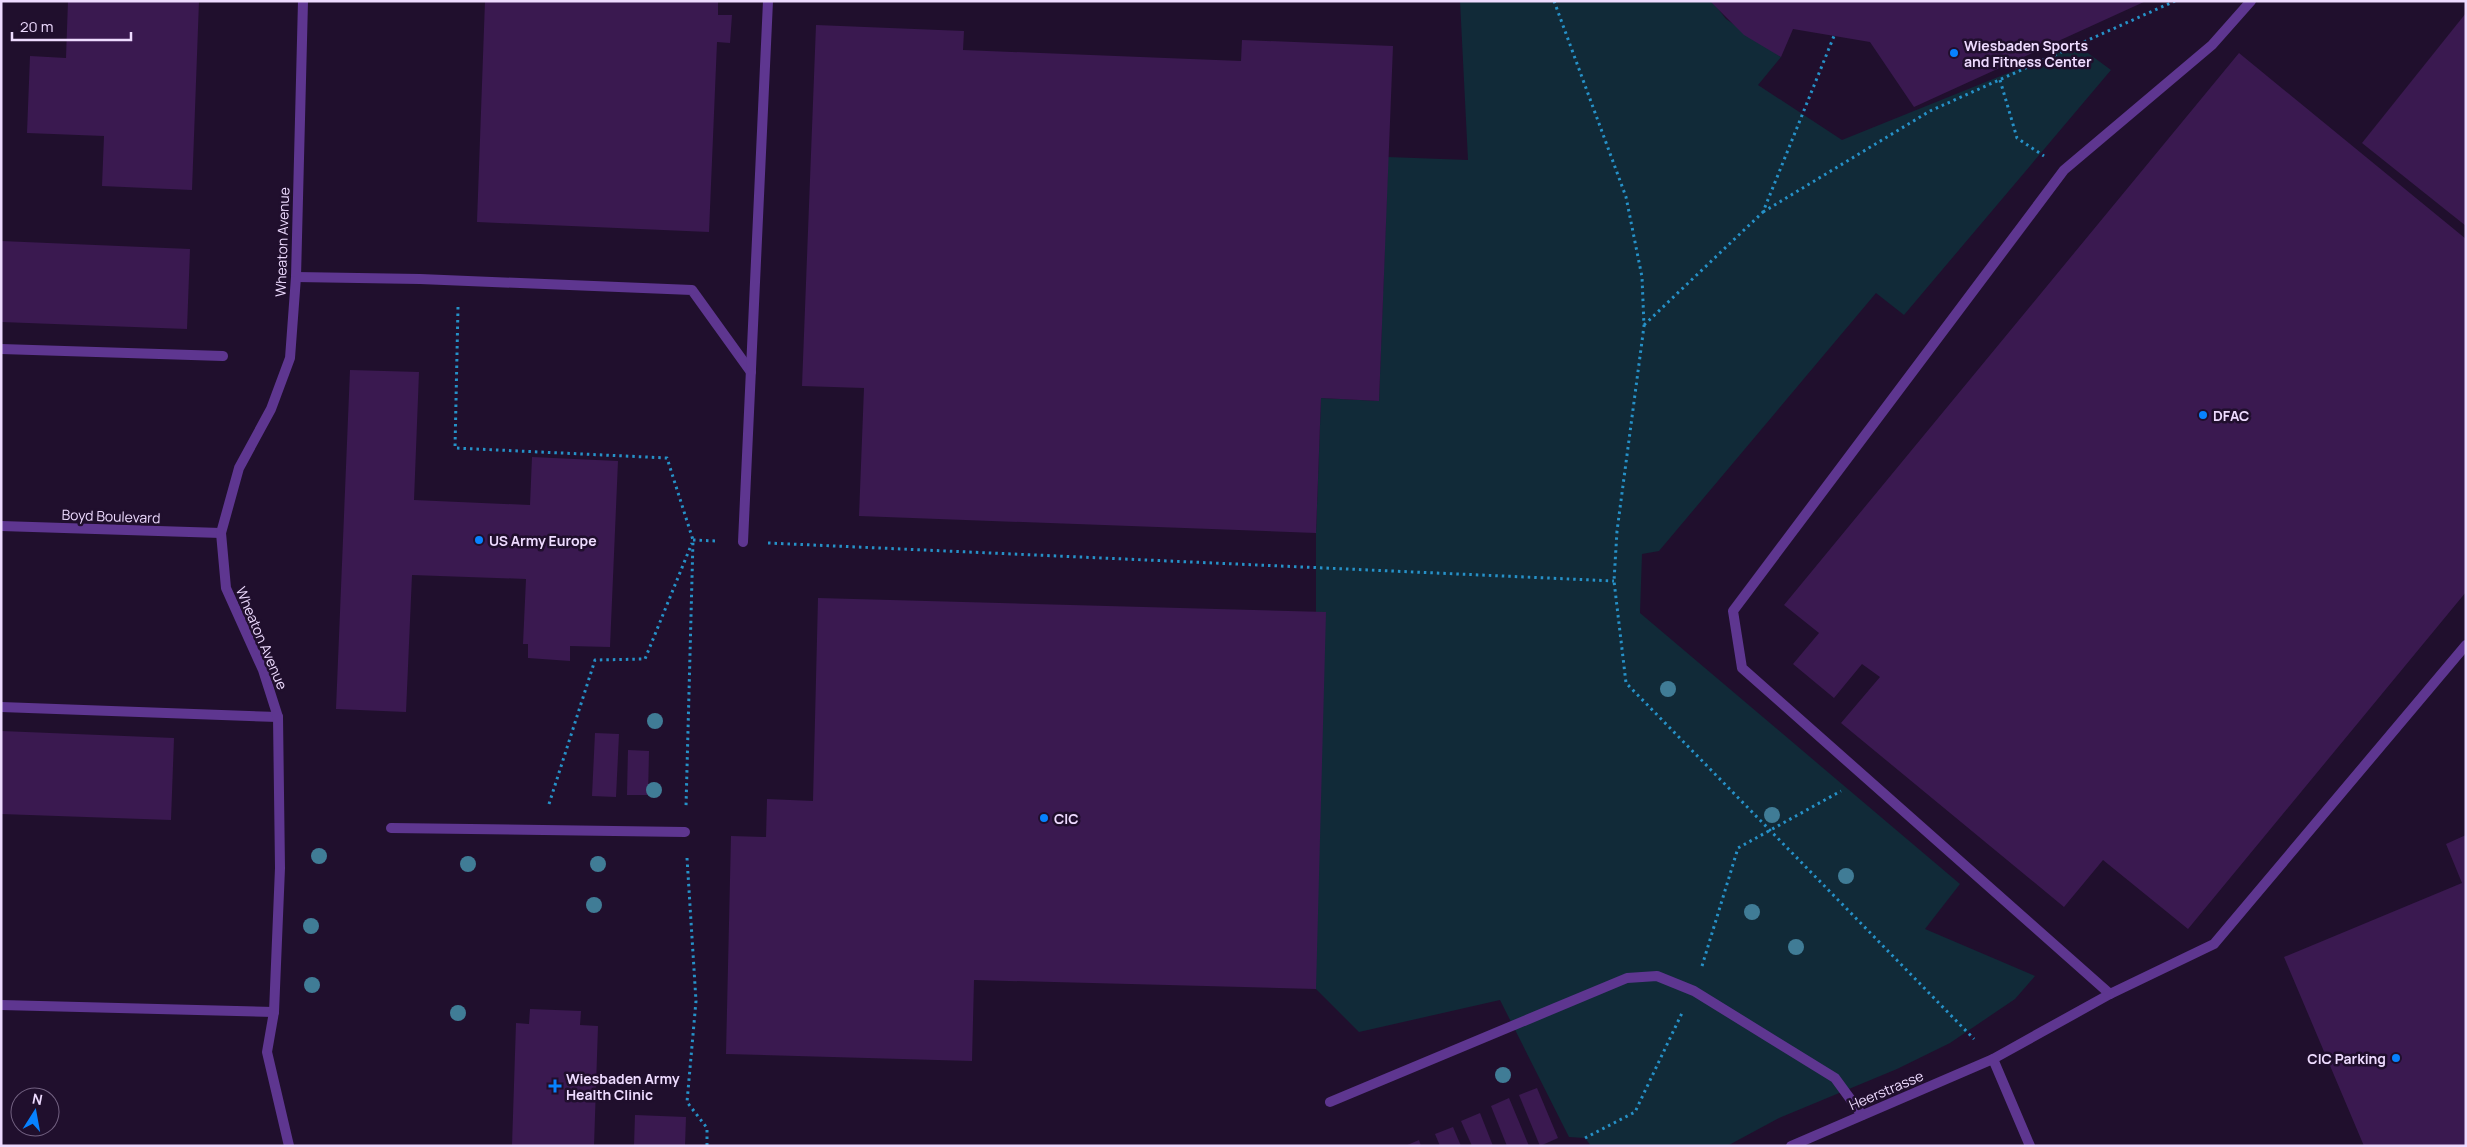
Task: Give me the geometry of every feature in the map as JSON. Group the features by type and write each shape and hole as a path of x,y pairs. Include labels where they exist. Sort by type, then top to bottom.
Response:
{"street":[{"name":"Wheaton Avenue","path":"289,1146 267,1052 274,1012 281,828 278,717 263,670 226,588 221,533 239,468 271,410 290,358 296,277 303,1"},
{"path":"743,542 768,1"},
{"path":"2110,994 1742,668 1733,611 2064,170 2212,45 2251,1"},
{"path":"296,277 459,280 692,290 751,372"},
{"path":"1,349 224,356"},
{"name":"Boyd Boulevard","path":"1,526 221,533"},
{"name":"Heerstrasse","path":"1791,1146 1993,1059 2110,994 2214,944 2466,646"},
{"path":"1,707 278,717"},
{"path":"391,828 685,832"},
{"path":"1330,1102 1627,978 1657,976 1694,991 1835,1078 1862,1116"},
{"path":"1,1005 274,1012"},
{"path":"1993,1059 2030,1146"}],"path":[{"path":"1554,1 1626,197 1642,277 1644,326 1618,531 1614,581 1626,683 1993,1059"},
{"path":"1644,326 1763,212 1930,111 2175,1"},
{"path":"1763,212 1834,36"},
{"path":"2000,80 2017,138 2064,170"},
{"path":"459,280 455,448 667,458 693,540 645,659 595,660 541,830"},
{"path":"743,542 1614,581"},
{"path":"1586,1138 1635,1112 1694,991 1738,848 1842,791"}],"shaded area":[{"path":"1460,1 1712,1 1726,19 1781,57 1758,85 1842,140 2077,45 2111,70 1904,315 1876,293 1659,551 1642,554 1640,613 1960,884 1925,929 2035,976 2015,999 1950,1043 1897,1069 1779,1118 1727,1146 1591,1146 1585,1138 1569,1137 1500,1000 1359,1032 1316,989 1316,533 1321,398 1379,401 1388,157 1468,160"}],"building":[{"path":"68,1 199,1 192,190 102,186 104,136 27,133 30,56 66,58"},
{"path":"485,1 718,1 718,15 732,15 730,43 717,42 709,232 477,222"},
{"name":"Wiesbaden Sports and Fitness Center","path":"1710,1 2146,1 1914,107 1870,42 1793,29 1781,57 1744,35"},
{"path":"2466,13 2466,226 2362,143"},
{"path":"816,25 964,31 963,50 1241,61 1242,40 1393,46 1379,401 1321,398 1316,533 859,516 864,388 802,386"},
{"name":"DFAC","path":"2239,53 2466,239 2466,592 2188,929 2103,860 2064,907 1841,723 1880,677 1862,664 1834,698 1793,664 1819,633 1784,605"},
{"path":"1,241 190,249 187,329 1,322"},
{"name":"US Army Europe","path":"350,370 419,372 414,500 530,505 532,457 618,461 610,647 570,646 570,661 528,658 528,644 523,644 526,579 412,575 406,712 336,709"},
{"name":"CIC","path":"818,598 1326,612 1316,989 974,980 972,1061 726,1054 731,836 766,837 767,799 813,801"},
{"path":"1,731 174,738 171,820 1,814"},
{"path":"595,733 619,734 616,797 592,796"},
{"path":"628,750 649,751 648,795 627,795"},
{"name":"CIC Parking","path":"2466,835 2466,1146 2364,1146 2284,957 2462,883 2446,844"},
{"name":"Wiesbaden Army Health Clinic","path":"530,1009 581,1011 580,1025 598,1026 594,1146 512,1146 516,1023 529,1024"},
{"path":"1537,1088 1558,1138 1540,1146 1519,1095"},
{"path":"1509,1098 1529,1146 1507,1146 1491,1106"},
{"path":"1480,1113 1493,1146 1472,1146 1461,1121"},
{"name":"Wiesbaden Army Health Clinic","path":"635,1115 686,1117 685,1146 634,1146"},
{"path":"1453,1127 1461,1146 1440,1146 1435,1134"},
{"path":"1419,1140 1421,1146 1405,1146"}],"place":[{"name":"Wiesbaden Sports and Fitness Center","path":"1954,53"},
{"name":"DFAC","path":"2203,415"},
{"name":"US Army Europe","path":"479,540"},
{"name":"CIC","path":"1044,818"},
{"name":"CIC Parking","path":"2396,1058"},
{"name":"Wiesbaden Army Health Clinic","path":"555,1086"}]}
